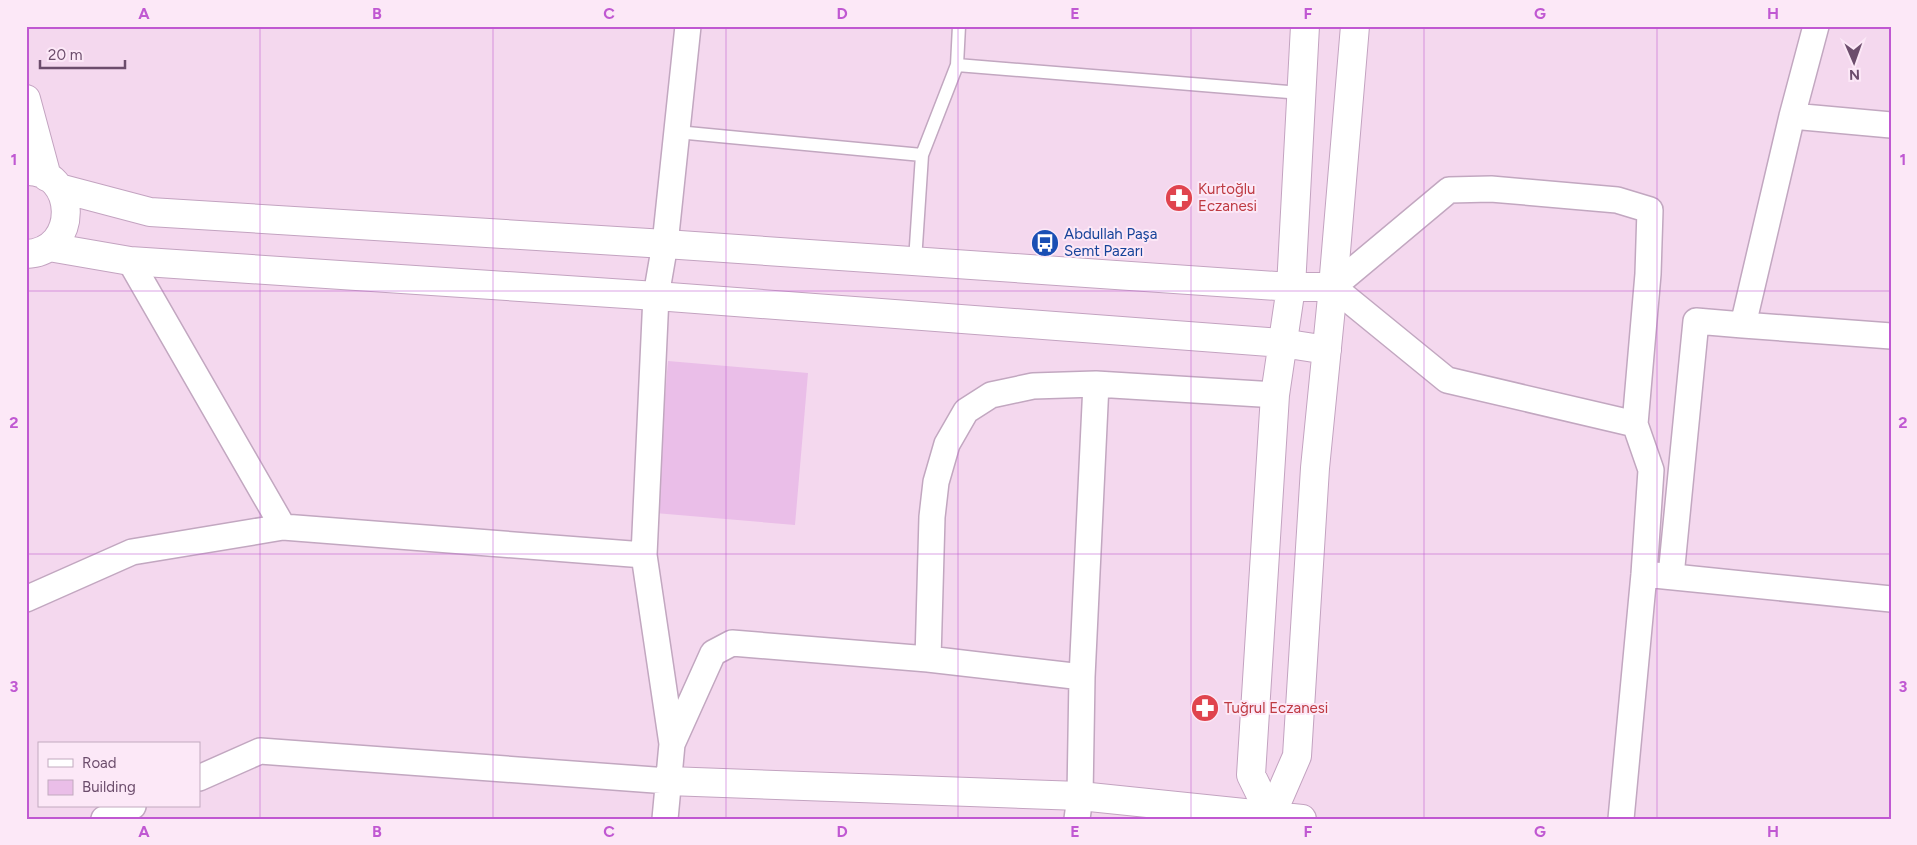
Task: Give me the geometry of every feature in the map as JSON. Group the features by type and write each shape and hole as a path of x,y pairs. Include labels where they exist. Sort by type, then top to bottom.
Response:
{"street":[{"path":"665,819 672,744 644,555 656,296 665,244 688,26"},
{"path":"1271,817 1250,775 1275,394 1291,287 1305,26"},
{"path":"1271,817 1297,756 1315,468 1333,287 1355,26"},
{"path":"1744,325 1792,116 1816,26"},
{"path":"26,98 44,179 66,203 66,220 61,235 38,250"},
{"path":"1792,116 1891,125"},
{"path":"44,179 150,212 665,244 1291,287 1333,287 1447,380 1635,424"},
{"path":"1333,287 1449,190 1491,189 1617,200 1650,210 1648,274 1635,424 1651,470 1644,574 1621,819"},
{"path":"38,250 130,261 656,296 1282,344 1326,350"},
{"path":"130,261 283,528"},
{"path":"1671,576 1696,321 1891,336"},
{"path":"928,659 932,517 936,482 947,444 966,412 991,395 1032,386 1096,384 1275,394"},
{"path":"1079,808 1082,677 1096,384"},
{"path":"26,599 132,552 283,528 644,555"},
{"path":"1644,574 1891,599"},
{"path":"672,744 713,652 732,643 928,659 1082,677"},
{"path":"200,778 260,752 1079,808 1302,819"},
{"path":"104,819 129,808"}],"lane":[{"path":"915,261 922,155 956,65 959,26"},
{"path":"956,65 1301,93"},
{"path":"677,132 922,155"}],"shaded area":[{"path":"26,26 1891,26 1891,819 26,819"}],"building":[{"path":"668,361 808,373 795,525 655,513"}],"place":[{"name":"Kurtoğlu Eczanesi","path":"1179,198"},
{"name":"Abdullah Paşa Semt Pazarı","path":"1045,243"},
{"name":"Tuğrul Eczanesi","path":"1205,708"}]}
